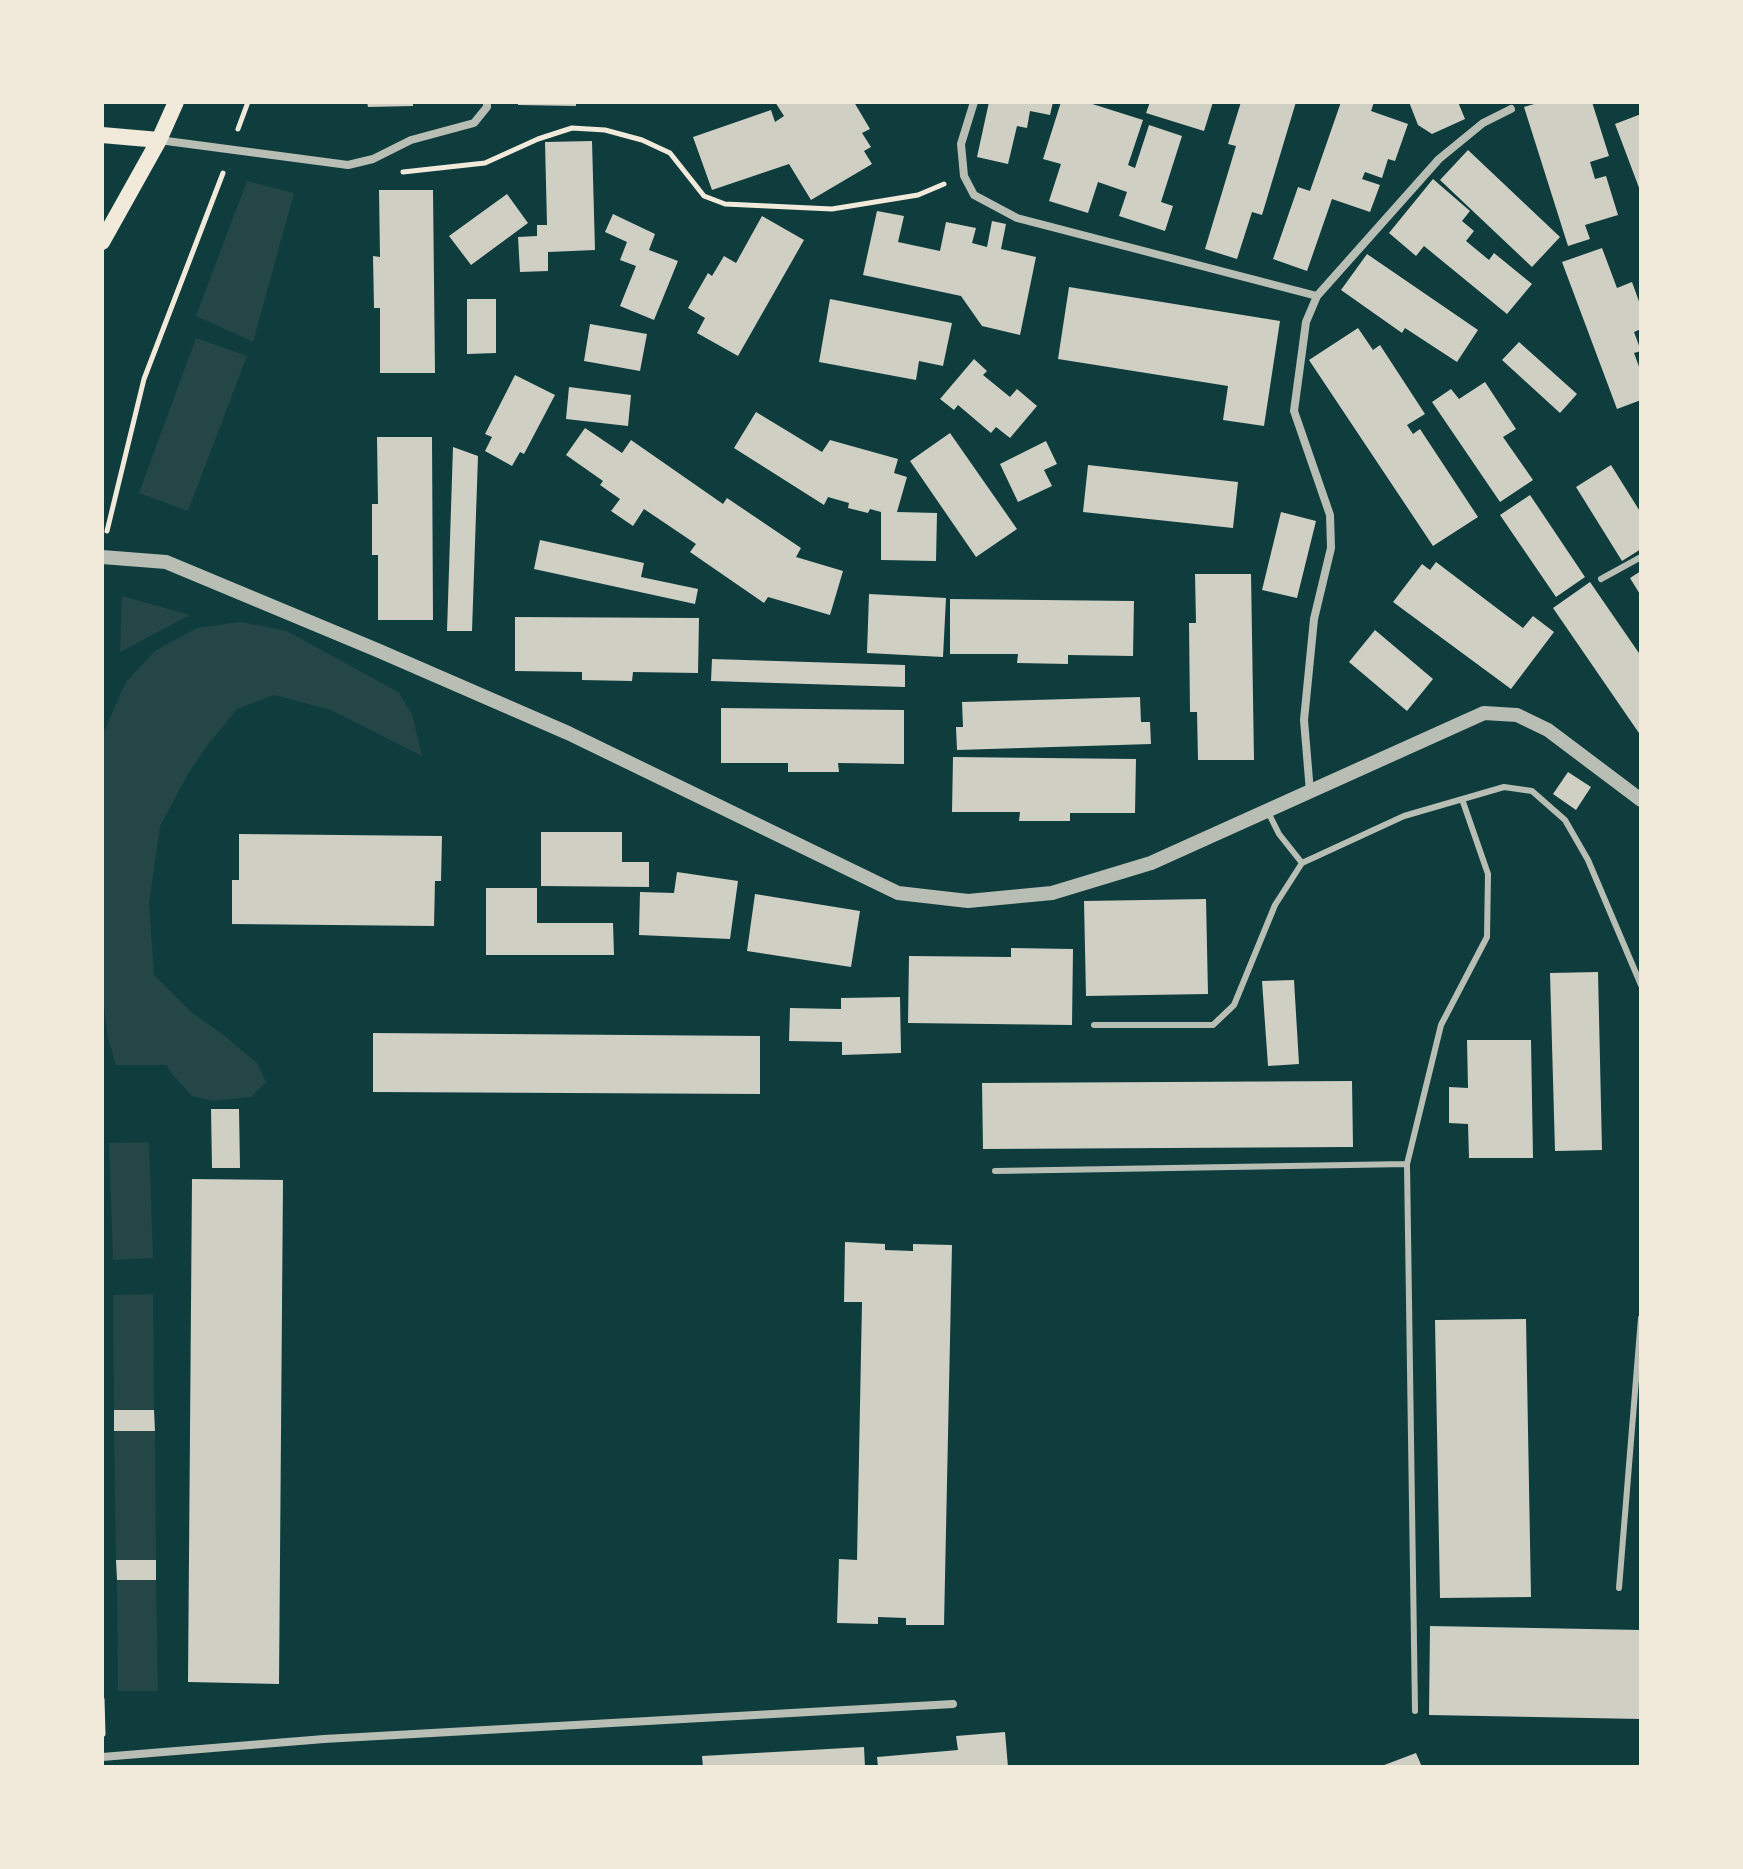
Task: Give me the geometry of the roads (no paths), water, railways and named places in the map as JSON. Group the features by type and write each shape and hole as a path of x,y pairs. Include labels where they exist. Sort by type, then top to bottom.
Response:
{"main road":[{"path":"102,242 159,140 176,102"},
{"path":"102,135 159,140"}],"street":[{"path":"159,140 348,165 373,159 411,140 474,123 487,107 487,102"},
{"path":"974,102 961,144 964,176 974,195 1017,218 1317,296"},
{"path":"1311,793 1304,720 1314,619 1331,548 1330,515 1294,411 1306,322 1317,296 1439,159 1483,123 1511,109"},
{"path":"103,557 166,562 377,650 568,733 898,893 968,901 1052,893 1151,863 1484,713 1517,715 1548,730 1641,800"},
{"path":"102,1757 324,1739 953,1704"}],"lane":[{"path":"1601,579 1641,557"},
{"path":"1094,1025 1213,1025 1234,1005 1275,905 1302,863 1404,816 1504,787 1532,791 1565,820 1588,860 1641,985"},
{"path":"1415,1711 1407,1164 1441,1025 1487,937 1488,874 1462,799"},
{"path":"1268,812 1279,834 1302,863"},
{"path":"995,1171 1407,1164"},
{"path":"1619,1588 1641,1318"}]}
